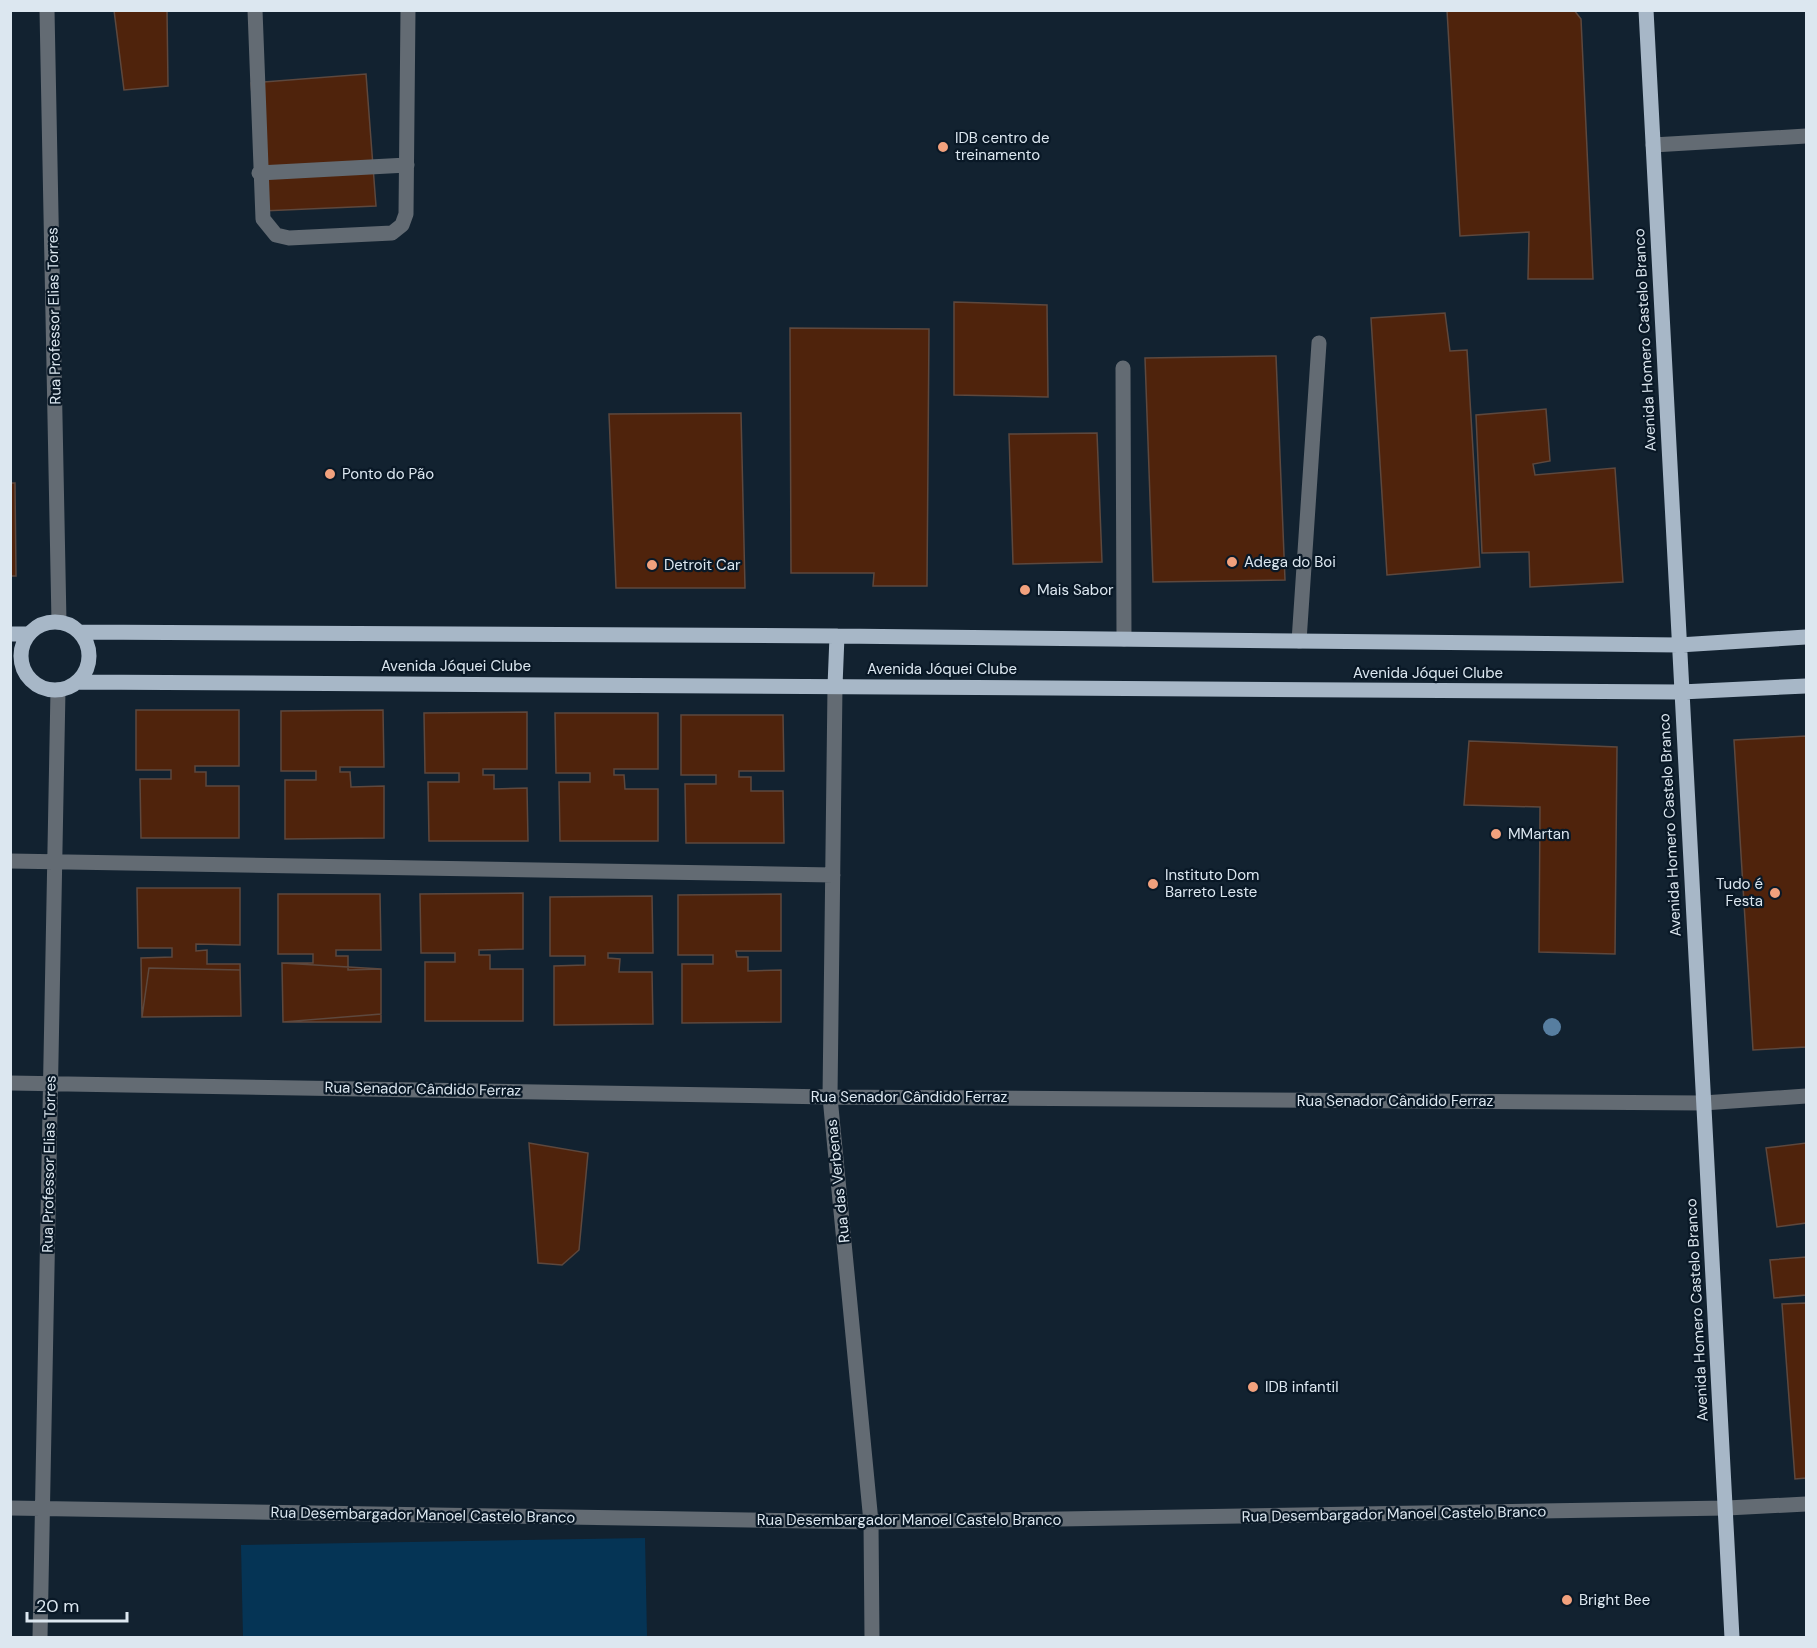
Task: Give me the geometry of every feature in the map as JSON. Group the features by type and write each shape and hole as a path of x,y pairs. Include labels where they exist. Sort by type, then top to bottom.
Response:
{"main road":[{"name":"Avenida Homero Castelo Branco","path":"1646,10 1703,1103 1727,1508 1732,1638"},
{"name":"Avenida Jóquei Clube","path":"59,622 70,625 79,632 837,636 1679,645 1806,637"},
{"path":"10,634 29,634 48,623 59,622"},
{"path":"77,682 85,674 89,652 79,632"},
{"path":"29,634 21,655 28,675 36,684 58,690"},
{"path":"835,686 837,636"},
{"path":"10,675 28,675"},
{"name":"Avenida Jóquei Clube","path":"58,690 77,682 1681,692 1806,686"}],"street":[{"name":"Rua Professor Elias Torres","path":"47,10 59,622"},
{"path":"255,10 259,173 263,219 276,235 289,238 392,233 402,225 406,214 408,10"},
{"path":"1653,146 1806,136"},
{"path":"259,173 407,165"},
{"path":"1299,641 1319,343"},
{"path":"1123,368 1124,639"},
{"name":"Rua das Verbenas","path":"835,686 830,1097 872,1522 872,1638"},
{"name":"Rua Professor Elias Torres","path":"40,1638 58,690"},
{"path":"10,861 832,875"},
{"name":"Rua Senador Cândido Ferraz","path":"10,1083 830,1097 1703,1103 1806,1096"},
{"name":"Rua Desembargador Manoel Castelo Branco","path":"10,1509 872,1522 1727,1508 1806,1504"}],"shaded area":[{"path":"645,1538 647,1637 243,1637 241,1545"}],"building":[{"path":"114,10 167,10 168,86 124,90"},
{"path":"1447,10 1574,10 1581,19 1593,279 1528,279 1529,232 1460,236"},
{"path":"366,74 376,206 262,211 251,83"},
{"path":"954,302 1047,305 1048,397 954,395"},
{"path":"1445,313 1450,351 1467,350 1480,567 1387,575 1371,318"},
{"path":"790,328 929,329 927,586 873,586 874,573 791,573"},
{"path":"1276,356 1285,580 1153,582 1145,358"},
{"path":"1546,409 1550,461 1533,464 1535,475 1615,468 1623,582 1530,587 1529,552 1482,553 1476,415"},
{"path":"741,413 745,588 616,588 609,414"},
{"path":"1097,433 1102,562 1013,564 1009,434"},
{"path":"10,483 15,483 16,576 10,576"},
{"path":"136,710 239,710 239,766 195,766 195,772 206,772 206,786 239,786 239,838 141,838 140,779 171,779 171,770 136,770"},
{"path":"383,710 384,767 340,767 340,772 350,772 351,787 384,786 384,838 285,839 285,780 316,780 316,771 281,771 281,711"},
{"path":"527,712 527,769 483,769 483,775 494,775 494,789 527,788 528,841 429,841 428,782 459,782 459,773 425,773 424,713"},
{"path":"555,713 658,713 658,769 614,769 614,775 624,775 625,789 658,789 658,841 560,841 559,782 590,782 590,773 556,773"},
{"path":"681,715 783,715 784,771 739,771 739,777 751,777 751,791 783,791 784,843 686,843 685,784 716,784 716,775 681,775"},
{"name":"Tudo é Festa","path":"1806,736 1806,1047 1753,1050 1734,740"},
{"path":"1469,741 1617,747 1615,954 1539,952 1540,807 1464,805"},
{"path":"137,888 240,888 240,945 196,944 196,951 207,950 207,964 240,964 241,1016 142,1017 141,958 172,957 172,948 138,948"},
{"path":"523,893 523,949 479,950 479,955 490,955 490,969 523,969 523,1021 425,1021 425,962 455,962 455,953 421,953 420,894"},
{"path":"278,894 380,894 381,950 336,950 336,956 348,956 348,970 381,969 381,1022 283,1022 282,963 313,963 313,954 278,954"},
{"path":"781,894 781,951 736,951 737,957 748,957 748,971 781,970 781,1022 682,1023 682,964 713,964 713,955 678,955 678,895"},
{"path":"652,896 653,953 608,953 608,958 620,959 619,972 652,972 653,1024 554,1025 554,966 585,965 585,956 550,956 550,897"},
{"path":"282,963 381,969 381,1014 283,1022"},
{"path":"149,968 240,970 241,1016 142,1017"},
{"path":"529,1143 588,1153 579,1250 562,1265 538,1263"},
{"path":"1806,1143 1806,1223 1777,1227 1766,1148"},
{"path":"1806,1257 1806,1295 1774,1298 1770,1260"},
{"path":"1806,1303 1806,1478 1795,1479 1782,1304"}],"place":[{"name":"IDB centro de treinamento","path":"943,147"},
{"name":"Ponto do Pão","path":"330,474"},
{"name":"Adega do Boi","path":"1232,562"},
{"name":"Detroit Car","path":"652,565"},
{"name":"Mais Sabor","path":"1025,590"},
{"name":"MMartan","path":"1496,834"},
{"name":"Instituto Dom Barreto Leste","path":"1153,884"},
{"name":"Tudo é Festa","path":"1775,893"},
{"name":"IDB infantil","path":"1253,1387"},
{"name":"Bright Bee","path":"1567,1600"}]}
